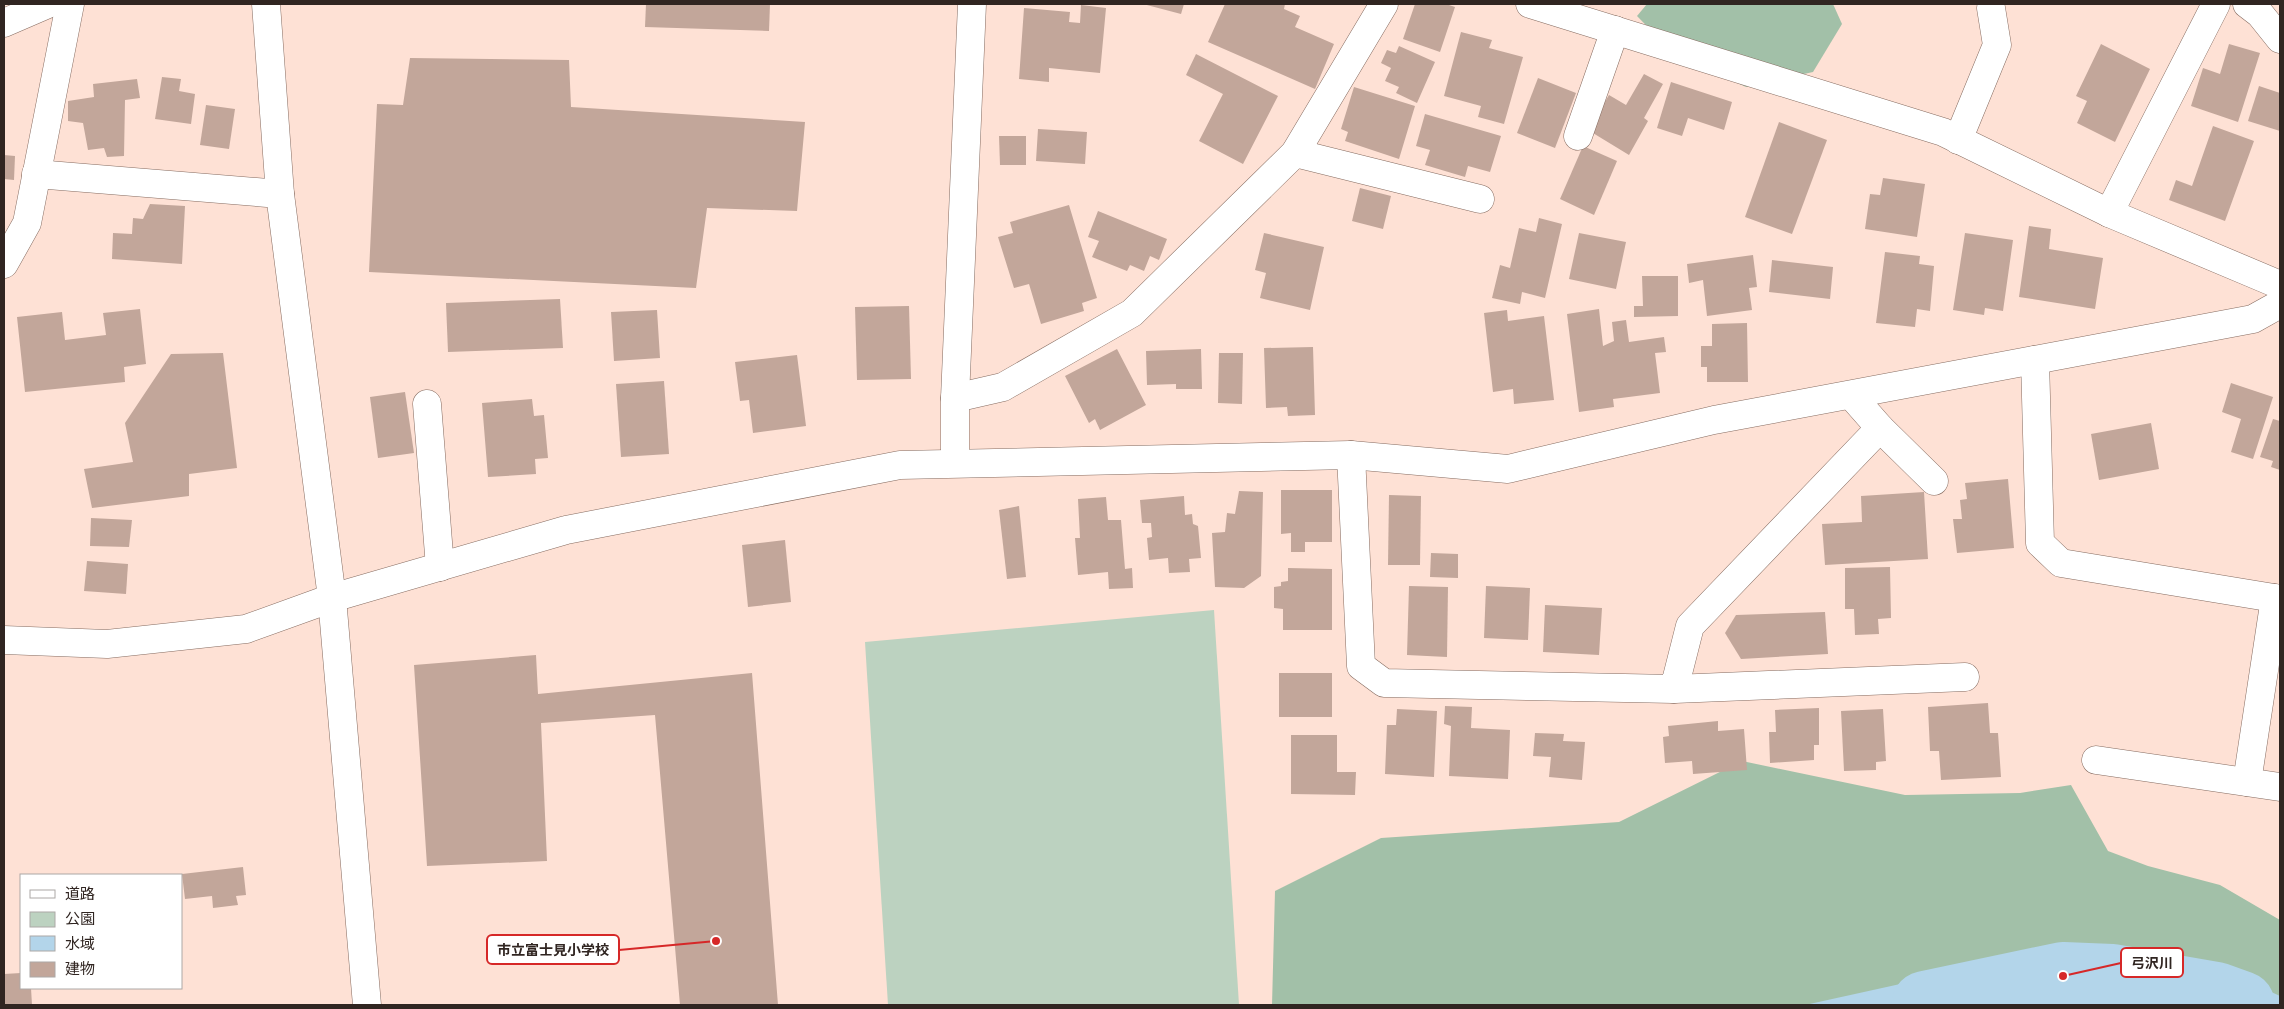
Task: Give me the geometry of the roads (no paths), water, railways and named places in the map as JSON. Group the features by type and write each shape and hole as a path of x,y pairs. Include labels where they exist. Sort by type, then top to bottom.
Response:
{"street":[{"path":"4,23 48,4"},
{"path":"4,264 27,223 70,4"},
{"path":"266,4 280,194 332,598 367,1005"},
{"path":"955,462 955,398 972,4"},
{"path":"955,398 1003,387 1132,313 1295,153 1384,4"},
{"path":"1530,4 1943,132 2109,213 2280,285"},
{"path":"2109,213 2216,4"},
{"path":"2261,7 2280,38"},
{"path":"1958,140 1996,45 1991,8"},
{"path":"1578,136 1615,30"},
{"path":"1295,153 1480,199"},
{"path":"36,174 280,194"},
{"path":"4,640 107,644 246,629 332,598 566,530 900,465 955,462 1351,455 1508,470 1714,420 2253,319 2280,304"},
{"path":"2035,360 2040,543 2061,563 2277,599 2248,782"},
{"path":"1851,395 1880,428 1934,481"},
{"path":"427,404 440,567"},
{"path":"1674,689 1690,626 1880,428"},
{"path":"1351,455 1361,666 1384,683 1674,689 1964,677"},
{"path":"2096,760 2280,787"}],"water":[{"path":"2050,951 2058,1005 1805,1005"},
{"path":"2065,954 2177,957 2245,980 2280,996 2280,1005 2077,1004"}],"waterway":[{"path":"1925,1005 2063,976 2112,978 2216,996 2241,1005"}],"place":[{"name":"市立富士見小学校","path":"716,941"},
{"name":"弓沢川","path":"2063,976"}]}
